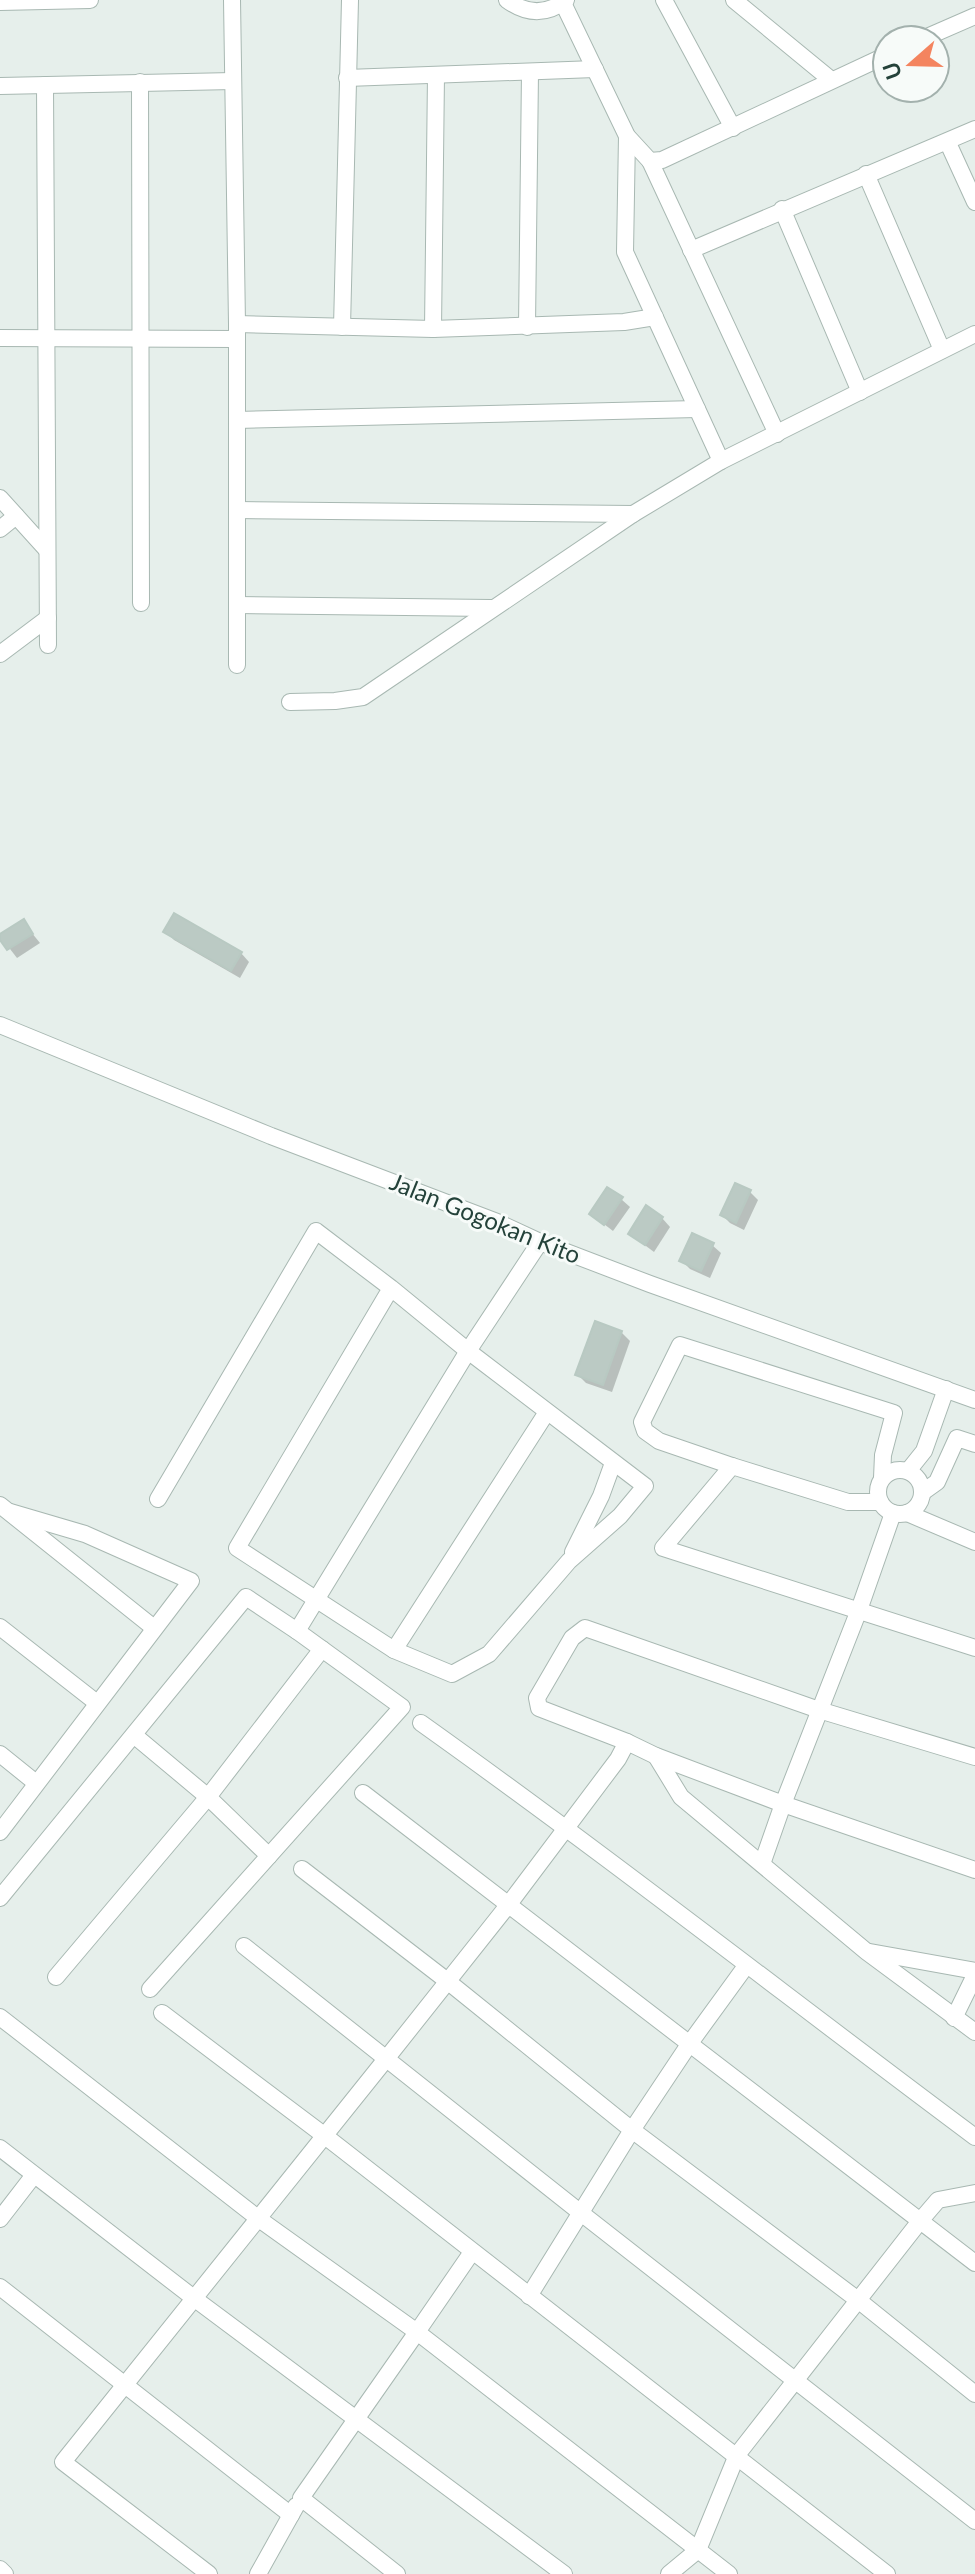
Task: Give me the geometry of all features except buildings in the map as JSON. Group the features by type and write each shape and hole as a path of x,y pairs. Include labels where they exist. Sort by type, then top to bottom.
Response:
{"street":[{"path":"0,2 90,0"},
{"path":"232,0 237,332 237,665"},
{"path":"342,327 350,0"},
{"path":"507,0 531,12 554,10 565,1 627,136 650,161 777,434"},
{"path":"664,0 733,128"},
{"path":"734,0 830,79"},
{"path":"951,26 975,16"},
{"path":"650,161 662,160 871,62"},
{"path":"347,78 595,69"},
{"path":"527,327 530,72"},
{"path":"433,329 436,75"},
{"path":"0,86 233,81"},
{"path":"140,82 141,603"},
{"path":"45,85 48,645"},
{"path":"691,250 975,129"},
{"path":"627,136 625,252 721,461"},
{"path":"948,143 975,202"},
{"path":"866,174 942,350"},
{"path":"782,209 860,392"},
{"path":"0,338 139,339 342,327 527,327 624,322 655,317"},
{"path":"290,702 363,697 633,514 721,461 975,334"},
{"path":"237,420 697,409"},
{"path":"0,498 46,549"},
{"path":"237,510 633,514"},
{"path":"0,529 16,516"},
{"path":"237,605 491,608"},
{"path":"0,654 48,618"},
{"name":"Jalan Gogokan Kito","path":"0,1025 271,1136 497,1222 540,1242 975,1400"},
{"path":"158,1499 316,1231 391,1288 468,1351 645,1486 620,1516 569,1561 489,1654 452,1674 394,1650 237,1548 391,1288"},
{"path":"297,1631 468,1351 540,1242"},
{"path":"894,1509 879,1486 894,1413 680,1345 642,1422 643,1427 659,1441 848,1502 894,1509 975,1542"},
{"path":"908,1471 924,1451 946,1389"},
{"path":"394,1650 547,1412"},
{"path":"894,1509 918,1505 923,1492 937,1482 957,1438 975,1444"},
{"path":"569,1561 601,1496 613,1463"},
{"path":"732,1466 663,1548 975,1648"},
{"path":"882,1478 896,1470 908,1471 918,1478 923,1492"},
{"path":"0,1832 191,1581 85,1534 5,1509"},
{"path":"5,1509 154,1628"},
{"path":"762,1864 894,1509"},
{"path":"0,1898 246,1597 402,1707 150,1989"},
{"path":"0,1627 97,1703"},
{"path":"975,1757 819,1710 585,1628 572,1638 537,1698 539,1708 656,1756 783,1804 975,1870"},
{"path":"56,1977 208,1797 322,1649"},
{"path":"421,1723 568,1827 746,1966 975,2137"},
{"path":"135,1736 208,1797 269,1856"},
{"path":"209,2574 63,2462 509,1904 618,1759 627,1742"},
{"path":"0,1754 36,1783"},
{"path":"656,1756 681,1797 867,1952 975,2032"},
{"path":"363,1793 975,2263"},
{"path":"302,1869 632,2130 858,2300 975,2394"},
{"path":"244,1946 975,2521"},
{"path":"867,1952 975,1973 954,2018"},
{"path":"529,2296 632,2130 746,1966"},
{"path":"162,2013 325,2136 887,2574"},
{"path":"0,2017 259,2219 417,2332 729,2574"},
{"path":"0,2148 195,2299 564,2574"},
{"path":"0,2219 34,2175"},
{"path":"669,2574 698,2550 737,2455 920,2221 938,2200 975,2193"},
{"path":"258,2574 301,2498 472,2252"},
{"path":"0,2287 291,2515"},
{"path":"301,2498 397,2574"},
{"path":"0,2569 5,2574"}]}
